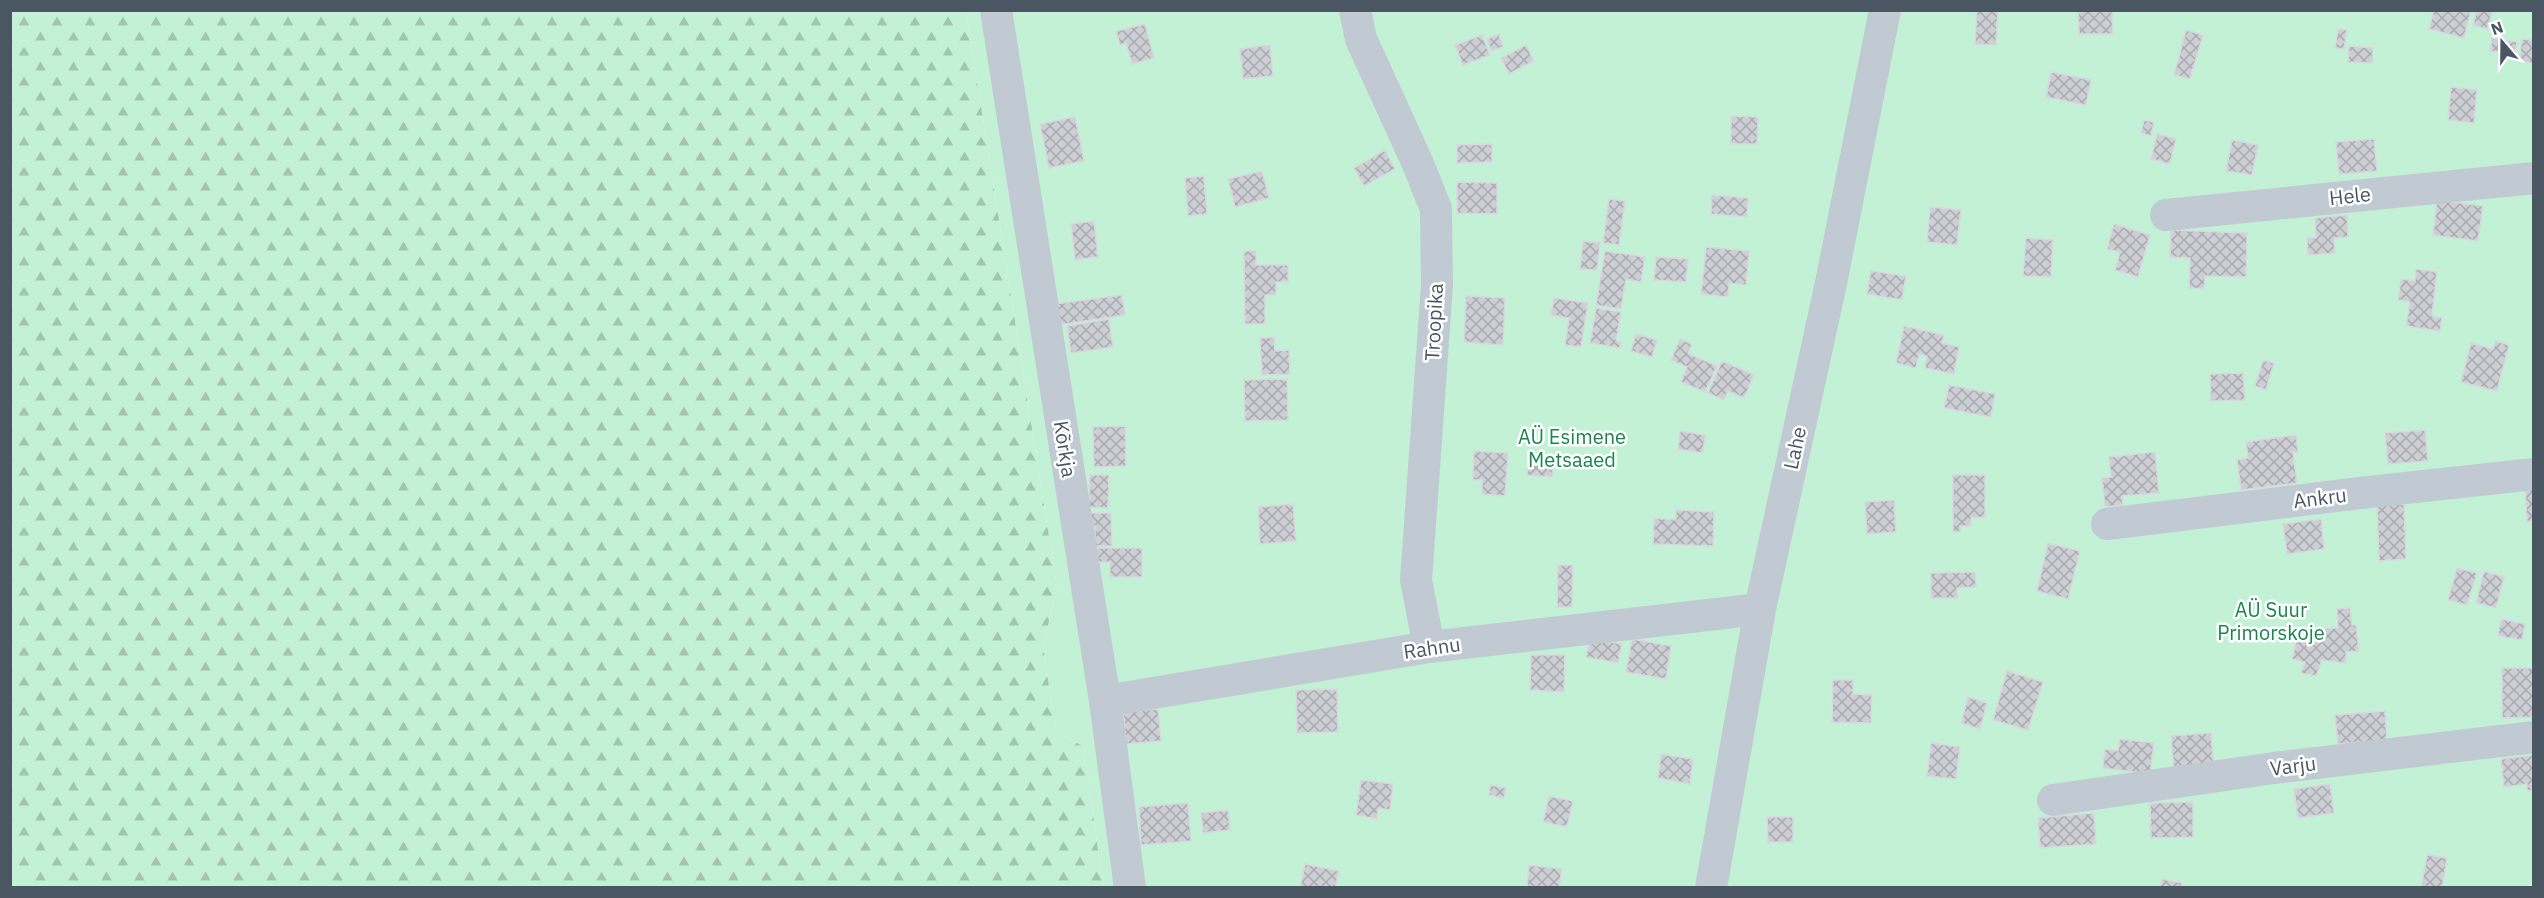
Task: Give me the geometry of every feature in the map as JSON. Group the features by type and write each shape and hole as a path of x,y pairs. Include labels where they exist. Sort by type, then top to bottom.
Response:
{"street":[{"name":"Kõrkja","path":"996,10 1105,701 1130,888"},
{"name":"Troopika","path":"1355,10 1361,39 1436,209 1437,285 1416,580 1429,647"},
{"name":"Lahe","path":"1712,888 1760,609 1831,283 1885,10"},
{"name":"Hele","path":"2166,215 2534,178"},
{"name":"Ankru","path":"2107,524 2534,474"},
{"name":"Rahnu","path":"1105,701 1429,647 1760,609"},
{"name":"Varju","path":"2054,800 2274,768 2534,737"}],"green space":[{"path":"10,11 966,11 1057,587 1043,647 1056,731 1084,747 1103,887 11,887"},
{"name":"AÜ Esimene Metsaaed","path":"966,11 2533,11 2533,887 1103,887 1084,747 1056,731 1043,647 1057,587"}],"building":[{"path":"1977,10 1998,10 1996,45 1975,44"},
{"path":"2078,10 2112,10 2113,34 2079,34"},
{"path":"2434,10 2471,10 2464,38 2429,29"},
{"path":"2477,10 2493,10 2487,29 2473,25"},
{"path":"1145,24 1154,58 1132,64 1126,43 1120,45 1116,31"},
{"path":"2338,29 2347,30 2344,49 2335,48"},
{"path":"2186,30 2203,35 2190,79 2174,75"},
{"path":"1499,34 1503,47 1491,51 1487,39"},
{"path":"1482,35 1490,55 1463,65 1455,45"},
{"path":"2492,38 2517,42 2515,54 2490,51"},
{"path":"2522,39 2534,40 2534,63 2519,61"},
{"path":"1270,45 1273,76 1243,79 1240,49"},
{"path":"1526,45 1534,61 1509,74 1501,58"},
{"path":"2349,46 2373,48 2372,63 2348,62"},
{"path":"2051,72 2091,80 2086,105 2046,97"},
{"path":"2451,87 2477,90 2474,123 2448,120"},
{"path":"1731,116 1758,117 1757,144 1731,144"},
{"path":"1075,117 1084,161 1049,168 1040,124"},
{"path":"2144,120 2154,122 2151,136 2141,133"},
{"path":"2157,134 2176,139 2170,164 2151,159"},
{"path":"2374,139 2377,171 2339,174 2336,142"},
{"path":"2232,140 2258,145 2252,175 2226,171"},
{"path":"1492,144 1492,162 1457,163 1457,145"},
{"path":"1385,150 1395,169 1364,186 1354,168"},
{"path":"1262,171 1269,198 1235,207 1228,179"},
{"path":"1204,176 1207,214 1188,216 1185,178"},
{"path":"1457,182 1497,183 1497,214 1457,213"},
{"path":"1712,195 1748,198 1747,217 1711,214"},
{"path":"1609,199 1625,201 1619,245 1603,243"},
{"path":"2437,200 2483,206 2478,241 2433,235"},
{"path":"1930,207 1961,210 1957,245 1927,242"},
{"path":"2347,215 2348,237 2334,238 2335,253 2308,255 2307,238 2316,238 2315,218"},
{"path":"1094,221 1098,257 1075,260 1071,224"},
{"path":"2114,224 2150,235 2138,277 2115,270 2120,252 2107,249"},
{"path":"2171,230 2247,233 2246,277 2205,276 2204,289 2189,288 2190,258 2170,257"},
{"path":"2026,238 2053,240 2051,277 2023,276"},
{"path":"1583,241 1600,243 1597,270 1580,269"},
{"path":"1706,247 1749,251 1746,285 1729,283 1728,297 1701,294"},
{"path":"1244,251 1256,251 1256,265 1288,265 1288,282 1276,282 1276,295 1265,295 1265,324 1245,324"},
{"path":"1605,251 1645,257 1641,282 1626,279 1621,309 1596,305"},
{"path":"1656,257 1688,259 1686,282 1654,280"},
{"path":"2416,269 2437,272 2432,316 2442,318 2440,331 2406,326 2410,302 2398,300 2401,279 2415,281"},
{"path":"1871,271 1906,276 1902,300 1867,294"},
{"path":"1122,295 1125,315 1058,325 1055,304"},
{"path":"1466,296 1505,298 1503,345 1464,342"},
{"path":"1554,298 1588,303 1581,347 1565,345 1569,318 1551,315"},
{"path":"1596,308 1621,312 1616,342 1621,342 1620,348 1590,343"},
{"path":"1109,319 1113,347 1071,353 1067,326"},
{"path":"1904,326 1944,335 1942,343 1959,347 1954,374 1925,368 1927,356 1919,354 1916,368 1896,363"},
{"path":"1636,334 1657,340 1652,357 1631,351"},
{"path":"1274,337 1275,351 1289,350 1290,374 1262,375 1260,338"},
{"path":"1680,339 1692,344 1688,353 1717,366 1705,392 1681,382 1687,367 1671,360"},
{"path":"2496,341 2509,345 2497,391 2461,382 2471,343 2493,349"},
{"path":"2263,360 2274,363 2266,390 2255,386"},
{"path":"1722,361 1754,375 1744,398 1728,391 1724,400 1708,393"},
{"path":"2243,373 2245,400 2211,401 2210,374"},
{"path":"1287,379 1288,420 1245,421 1244,380"},
{"path":"1949,385 1995,394 1991,417 1944,408"},
{"path":"1125,426 1126,466 1094,467 1093,427"},
{"path":"2425,430 2428,461 2388,464 2385,433"},
{"path":"1680,431 1705,435 1703,453 1678,449"},
{"path":"2296,435 2298,452 2293,452 2297,483 2241,490 2237,460 2248,458 2246,442"},
{"path":"1474,451 1508,453 1505,496 1482,494 1482,480 1473,480"},
{"path":"2155,452 2159,493 2122,496 2123,505 2105,507 2102,478 2111,477 2109,457"},
{"path":"1529,458 1554,460 1552,477 1527,475"},
{"path":"1090,475 1109,475 1108,508 1089,507"},
{"path":"1953,475 1985,475 1985,517 1971,518 1970,526 1960,526 1960,532 1953,532"},
{"path":"2534,489 2534,521 2527,522 2525,490"},
{"path":"1894,500 1896,532 1867,534 1865,502"},
{"path":"1293,504 1296,541 1260,544 1258,507"},
{"path":"2404,504 2406,559 2379,561 2377,505"},
{"path":"1676,510 1714,512 1713,546 1653,544 1654,518 1676,520"},
{"path":"1086,513 1111,513 1112,546 1095,546 1095,526 1086,527"},
{"path":"2321,519 2324,549 2287,554 2283,524"},
{"path":"2048,543 2080,551 2068,599 2037,591"},
{"path":"1095,548 1142,548 1142,577 1110,577 1110,562 1095,562"},
{"path":"1558,565 1573,565 1572,607 1557,607"},
{"path":"2457,568 2477,573 2467,605 2448,600"},
{"path":"2484,571 2504,577 2496,608 2476,603"},
{"path":"1975,572 1976,587 1957,588 1958,598 1931,598 1931,573"},
{"path":"2350,608 2352,625 2356,625 2359,651 2346,652 2346,663 2322,660 2316,676 2301,673 2305,662 2292,659 2297,638 2308,639 2309,629 2338,628 2337,609"},
{"path":"2501,619 2525,624 2522,640 2498,636"},
{"path":"1590,638 1622,644 1618,663 1586,657"},
{"path":"1632,639 1671,646 1666,679 1626,672"},
{"path":"1531,655 1565,655 1564,692 1530,690"},
{"path":"2502,668 2534,668 2534,717 2502,718"},
{"path":"2007,671 2043,682 2028,730 1993,720"},
{"path":"1833,680 1853,680 1853,694 1872,695 1871,723 1832,722"},
{"path":"1337,689 1338,732 1297,733 1296,690"},
{"path":"1968,697 1987,703 1980,729 1961,723"},
{"path":"1158,709 1161,741 1126,744 1123,712"},
{"path":"2385,711 2387,740 2338,744 2335,715"},
{"path":"2211,733 2214,769 2174,772 2171,736"},
{"path":"2120,739 2154,743 2150,774 2103,768 2105,749 2118,751"},
{"path":"1931,743 1960,747 1956,779 1927,776"},
{"path":"1661,754 1693,759 1690,784 1658,778"},
{"path":"2534,755 2534,790 2527,791 2527,784 2504,787 2501,759"},
{"path":"1361,780 1393,784 1390,810 1378,808 1377,819 1356,815"},
{"path":"2330,784 2334,813 2298,818 2294,789"},
{"path":"1490,785 1506,788 1504,798 1489,795"},
{"path":"1549,796 1573,801 1567,827 1543,822"},
{"path":"2193,802 2193,837 2151,838 2150,803"},
{"path":"1188,803 1191,841 1141,845 1139,807"},
{"path":"1228,810 1230,830 1203,833 1201,813"},
{"path":"2094,813 2096,844 2040,848 2038,818"},
{"path":"1767,817 1793,817 1793,842 1768,842"},
{"path":"2427,855 2447,858 2442,888 2421,888"},
{"path":"1305,864 1339,871 1335,888 1300,888"},
{"path":"1529,865 1562,869 1559,887 1568,888 1527,888"},
{"path":"2162,879 2182,883 2181,888 2160,888"}],"park label":[{"name":"AÜ Suur Primorskoje","path":"2271,622"}]}
